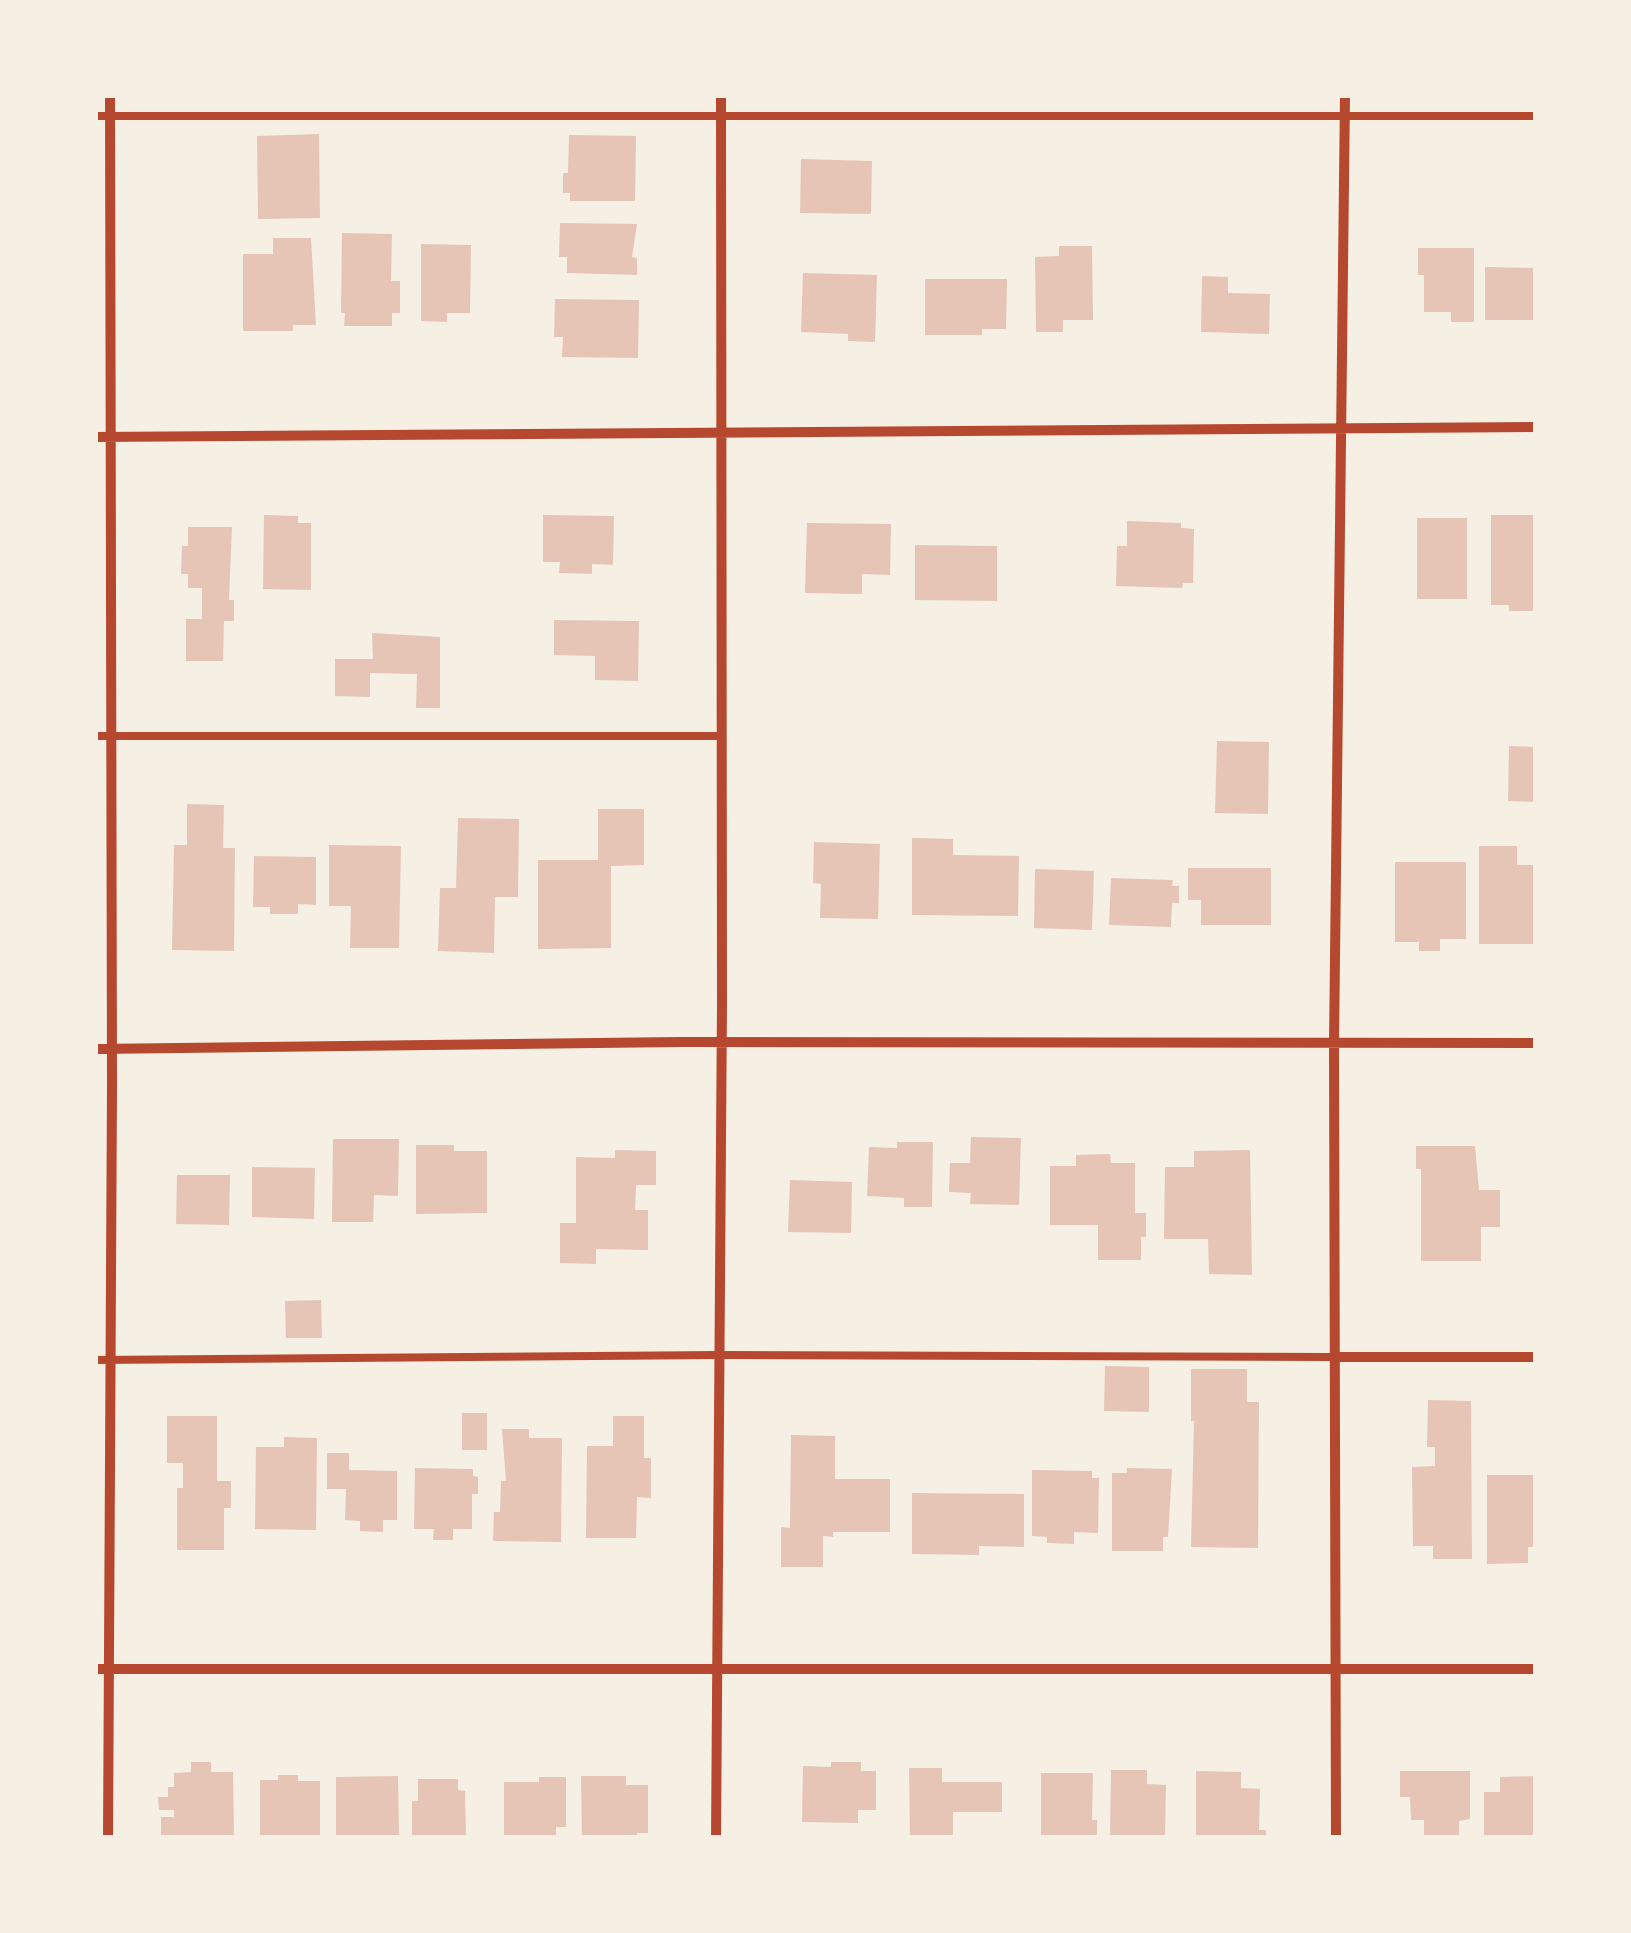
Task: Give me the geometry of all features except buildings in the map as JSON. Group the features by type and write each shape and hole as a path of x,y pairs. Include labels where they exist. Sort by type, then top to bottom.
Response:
{"street":[{"path":"108,1838 112,1049 110,95"},
{"path":"716,1838 721,95"},
{"path":"1336,1838 1334,1043 1345,95"},
{"path":"95,437 1536,428"},
{"path":"95,1049 721,1042 1536,1043"},
{"path":"1334,1357 1536,1358"},
{"path":"95,1669 1536,1669"}],"lane":[{"path":"95,116 1536,116"},
{"path":"95,736 720,736"},
{"path":"95,1360 718,1355 1334,1357"}]}
